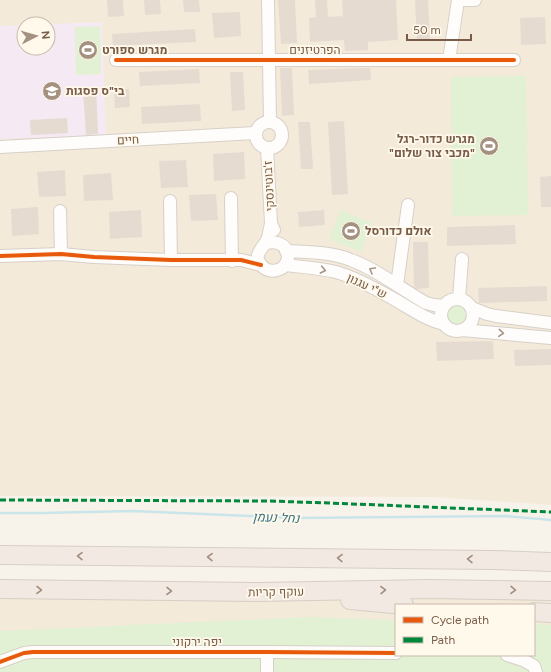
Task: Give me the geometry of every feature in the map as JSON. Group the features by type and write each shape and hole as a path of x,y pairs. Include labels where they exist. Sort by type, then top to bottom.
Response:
{"highway":[{"path":"0,555 492,560 551,562"},
{"name":"עוקף קריות","path":"0,589 256,592 429,589 551,591"},
{"path":"256,592 395,604"},
{"path":"535,612 551,613"}],"street":[{"path":"268,0 270,121"},
{"path":"449,60 458,0 475,0"},
{"name":"הפרטיזנים","path":"116,60 514,60"},
{"path":"270,121 274,122 281,129 282,139 276,146 267,148 258,143 255,133 260,124 270,121"},
{"name":"חיים","path":"0,147 255,133"},
{"name":"ז'בוטינסקי","path":"262,247 268,238 271,223 267,148"},
{"path":"231,198 236,260"},
{"path":"170,200 171,260"},
{"path":"397,285 408,205"},
{"path":"60,211 62,254"},
{"name":"ז'בוטינסקי","path":"271,223 274,232 283,247"},
{"path":"236,260 269,242 274,242 283,247 288,256 285,265 276,271 265,269 259,261 262,247"},
{"name":"ש\"י עגנון","path":"283,247 350,259 364,265 426,302 444,306"},
{"path":"0,256 62,254 94,257 171,260 236,260 261,265"},
{"path":"459,299 462,259"},
{"name":"ש\"י עגנון","path":"285,265 337,272 392,298 426,318 444,324"},
{"path":"551,324 487,314 472,308 464,300 459,299 450,300 444,306 441,314 444,324 452,330 551,338"},
{"path":"462,330 467,328 473,319 472,308"},
{"name":"יפה ירקוני","path":"0,662 24,653 33,652 395,653"},
{"path":"267,652 267,672"},
{"path":"510,656 523,660 534,666 536,672"}],"shaded area":[{"path":"0,0 551,0 551,505 434,497 0,496"},
{"name":"בי\"ס פסגות","path":"102,22 106,135 0,139 0,26 16,25 16,56 56,56 56,24"},
{"path":"0,595 551,597 551,672 0,672"}],"green space":[{"name":"מגרש ספורט","path":"100,26 101,74 76,75 75,27"},
{"name":"מגרש כדור-רגל \"מכבי צור שלום\"","path":"526,76 528,215 452,216 451,77"},
{"name":"אולם כדורסל","path":"341,210 372,223 361,252 329,239"},
{"path":"453,303 461,303 468,310 468,318 461,325 453,325 446,318 446,310"},
{"path":"308,617 395,620 395,656 535,656 535,624 551,625 551,672 0,672 0,631"}],"building":[{"path":"107,0 123,0 124,16 108,17"},
{"path":"144,0 160,0 161,14 145,15"},
{"path":"183,0 199,0 200,12 184,12"},
{"path":"278,0 295,0 297,43 281,44"},
{"path":"315,0 327,0 328,17 343,16 342,0 396,0 398,40 368,42 368,50 345,51 344,40 310,42 309,18 316,17"},
{"path":"415,0 428,0 430,40 417,41"},
{"path":"240,12 241,36 214,38 212,13"},
{"path":"545,17 546,44 521,45 520,18"},
{"path":"195,29 196,42 113,46 112,34"},
{"path":"280,68 292,68 294,115 282,116"},
{"path":"370,68 371,80 309,84 308,70"},
{"path":"199,69 200,83 140,86 139,72"},
{"path":"230,72 243,72 245,110 232,111"},
{"path":"96,87 98,134 86,135 83,88"},
{"path":"129,89 130,107 115,108 114,90"},
{"path":"200,104 201,121 142,124 141,107"},
{"path":"67,118 68,133 31,135 30,120"},
{"path":"344,121 348,194 332,195 328,122"},
{"path":"298,122 310,122 313,169 301,169"},
{"path":"244,152 245,179 214,181 213,154"},
{"path":"186,160 188,187 161,188 159,161"},
{"path":"65,170 66,196 39,197 37,172"},
{"path":"111,173 113,200 84,201 83,175"},
{"path":"551,176 551,207 541,207 540,177"},
{"path":"216,194 218,220 191,221 189,195"},
{"path":"38,207 39,234 12,236 11,209"},
{"path":"141,210 142,237 110,239 109,212"},
{"path":"324,210 325,225 299,227 298,212"},
{"path":"515,225 516,244 447,246 447,227"},
{"path":"413,242 428,242 429,288 417,289 414,287"},
{"path":"547,286 547,301 479,303 478,288"},
{"path":"493,341 494,359 437,361 436,342"},
{"path":"551,349 551,365 515,366 514,350"}],"waterway":[{"name":"נחל נעמן","path":"0,513 133,511 296,518 506,516 551,520"}],"marked path":[{"path":"0,500 268,501 551,512"}],"cycle path":[{"path":"116,60 514,60"},
{"path":"0,256 61,254 171,260 241,260 261,265"},
{"path":"0,662 24,653 33,652 395,653"}],"place":[{"name":"מגרש ספורט","path":"88,50"},
{"name":"בי\"ס פסגות","path":"52,91"},
{"name":"מגרש כדור-רגל \"מכבי צור שלום\"","path":"489,146"},
{"name":"אולם כדורסל","path":"351,231"}]}
